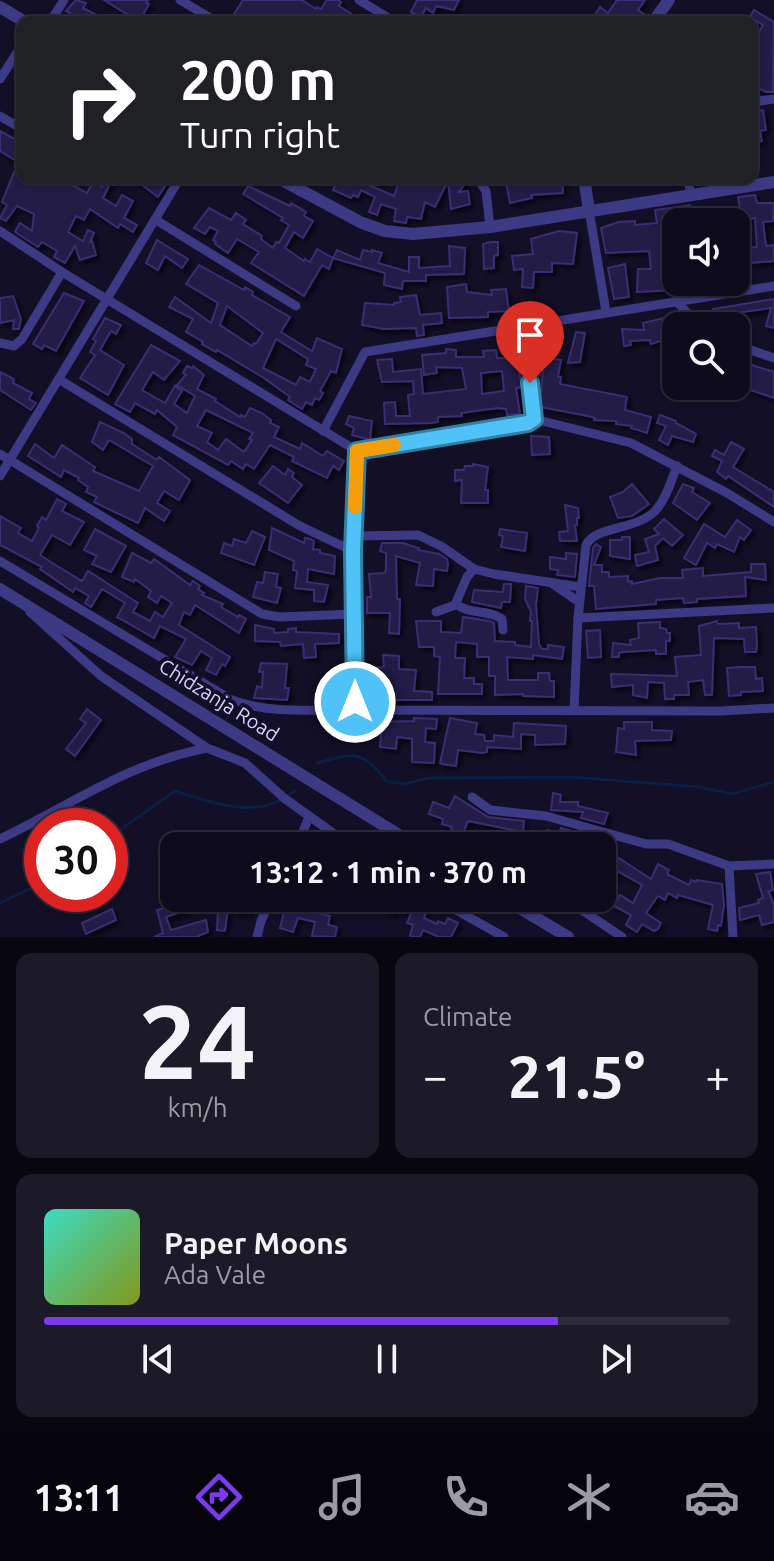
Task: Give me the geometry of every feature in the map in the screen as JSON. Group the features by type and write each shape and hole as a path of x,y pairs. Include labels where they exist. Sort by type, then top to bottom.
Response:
{"street":[{"path":"180,0 207,16"},
{"path":"359,0 385,16"},
{"path":"0,79 16,54"},
{"path":"289,184 351,219 385,231 427,234 490,227 774,182"},
{"path":"0,476 177,184"},
{"path":"481,184 486,191 490,227"},
{"path":"585,184 606,312"},
{"path":"689,184 691,196"},
{"path":"156,220 296,306"},
{"path":"0,231 357,451 528,423 534,419 631,443 727,493 774,522"},
{"path":"0,343 14,346 22,339 62,272"},
{"path":"323,431 365,352 774,286"},
{"path":"676,301 687,312"},
{"path":"522,326 534,419"},
{"path":"750,350 774,358"},
{"path":"60,380 300,526 353,551"},
{"path":"357,451 353,551 355,702 364,710"},
{"path":"0,454 262,614 280,617 355,614"},
{"path":"574,710 579,602 584,555 590,537 635,525 657,509 677,466"},
{"path":"354,536 418,535 441,546 474,569 581,587"},
{"path":"0,561 232,700 253,707 720,711 774,708"},
{"path":"436,612 456,604 467,577 474,569"},
{"path":"551,582 579,602"},
{"name":"Chidzanja Road","path":"0,589 394,832"},
{"path":"16,599 101,676 207,748 245,763 331,832"},
{"path":"456,604 470,611 496,614 502,619 503,630"},
{"path":"578,618 774,608"},
{"path":"0,839 129,772 161,759 207,748"},
{"path":"472,797 490,810 546,816 646,844 668,844 729,866 774,864"},
{"path":"303,832 309,817"},
{"path":"729,866 733,937"},
{"path":"257,937 265,912"},
{"path":"460,912 504,937"},
{"path":"526,912 568,937"},
{"path":"585,912 622,937"}],"building":[{"path":"76,0 86,3 83,8 98,16 68,16 70,13 66,11"},
{"path":"104,0 148,0 142,16 128,15"},
{"path":"243,0 302,0 321,9 327,0 338,0 341,2 339,6 355,16 237,16 234,14"},
{"path":"417,0 459,0 454,10 436,6 433,13 426,8 422,16 411,12"},
{"path":"617,0 645,0 638,10 643,16 595,15 600,7 608,13"},
{"path":"754,10 774,22 773,92 758,88 758,34 763,25 758,22 758,16 751,16"},
{"path":"758,110 763,110 766,130 760,131 762,141 758,142"},
{"path":"0,131 16,140 16,161 0,151"},
{"path":"16,167 16,184 70,184 87,193 92,184 102,187 110,184 103,198 116,206 122,195 133,201 124,218 137,225 133,232 120,224 118,228 90,209 84,220 76,216 68,232 83,241 88,230 94,233 90,242 96,255 80,260 75,246 65,263 54,257 57,251 42,242 38,247 15,232 20,223 32,231 34,214 17,206 6,221 0,218 7,205 2,202"},
{"path":"141,184 166,184 158,197"},
{"path":"336,184 366,184 394,196 398,184 446,184 435,207 425,202 421,219 407,217 406,223 394,221 396,209 381,204 377,215 369,212 375,197 361,190 358,197 353,195 351,198 333,190"},
{"path":"448,184 465,184 459,192 468,191 470,204 451,209"},
{"path":"506,184 562,184 563,193 531,195 532,198 510,203"},
{"path":"248,186 290,206 291,203 306,212 304,216 313,221 303,238 294,232 285,248 304,261 310,262 317,249 333,258 329,269 322,265 304,296 251,263 259,252 237,239 228,253 213,240 218,231 210,227 205,234 194,228 209,208 231,220 236,213 246,220 243,224 262,236 261,239 273,248 289,225 281,220 283,218 243,194"},
{"path":"755,195 757,203 774,203 773,221 763,222 766,246 774,245 774,261 750,263 750,248 757,247 755,218 750,219 750,208 740,208 738,197"},
{"path":"662,209 662,291 637,292 638,269 651,269 649,251 606,253 601,228 619,222 635,221 635,225 657,223 655,210"},
{"path":"559,231 577,233 573,264 552,263 552,272 534,272 533,288 522,287 523,269 514,270 512,256 533,254 531,239"},
{"path":"157,240 188,259 182,268 165,256 158,270 146,263"},
{"path":"498,242 498,255 494,256 494,268 484,269 483,244"},
{"path":"449,246 465,248 464,274 426,275 426,281 403,281 402,289 384,285 385,273 333,258 337,250 360,260 363,250 372,250 382,253 378,263 409,272 409,257 419,257 419,268 450,266"},
{"path":"625,264 629,297 614,299 608,268"},
{"path":"199,265 244,290 245,287 253,292 252,295 290,317 281,332 312,351 317,338 342,349 336,373 331,371 320,391 323,393 319,400 315,398 312,405 306,402 302,409 264,378 186,332 193,319 169,307 175,297 211,323 218,303 186,284","holes":["227,306 263,333 256,344 252,346 220,325","276,339 308,359 306,365 316,369 310,382 300,377 296,385 263,368"]},
{"path":"466,284 467,292 492,295 491,290 506,289 509,311 488,312 488,317 449,318 447,287"},
{"path":"64,293 84,301 56,351 44,345 42,349 33,344"},
{"path":"416,295 420,315 441,313 442,323 423,325 424,335 417,336 416,328 384,329 362,325 365,303 394,305 401,302 400,297"},
{"path":"13,296 21,319 19,329 13,329 14,320 0,323 0,298"},
{"path":"774,299 774,328 766,326 771,308 742,312 714,312 713,309"},
{"path":"105,318 121,325 116,334 111,331 100,350 124,365 108,395 80,378 95,355 90,352 96,341 93,339"},
{"path":"662,319 662,340 651,344 650,340 630,341 631,345 624,346 622,329 644,330 643,323"},
{"path":"576,332 585,333 580,362 568,363"},
{"path":"151,345 180,361 164,380 153,372 142,390 165,403 175,386 182,391 174,404 187,413 195,396 177,385 186,375 183,373 187,366 193,366 204,375 197,389 240,417 245,417 250,408 262,413 271,420 270,423 279,427 274,437 300,449 302,443 323,456 327,451 344,461 339,470 333,466 327,478 292,461 294,457 270,445 254,469 246,464 243,469 231,461 228,465 173,435 177,427 157,410 155,414 135,403 130,412 115,404","holes":["206,410 253,433 244,452 226,439 218,450 207,442 212,433 197,426"]},
{"path":"446,349 456,350 456,357 484,357 483,351 496,350 497,358 517,358 522,387 516,388 520,414 507,415 506,409 498,408 461,413 462,416 438,417 438,422 432,423 385,424 384,403 395,402 396,416 410,416 408,395 414,394 413,381 382,382 377,360 392,359 393,372 421,369 423,394 466,389 462,368 436,367 437,373 424,375 422,355 446,353","holes":["502,371 504,391 482,394 481,373"]},
{"path":"544,357 561,360 560,384 627,397 625,410 651,417 647,433 632,426 616,424 616,421 594,420 588,416 540,407"},
{"path":"750,364 774,372 774,398 750,390"},
{"path":"0,372 32,393 29,399 36,403 31,410 0,390"},
{"path":"660,415 696,434 693,442 672,436 668,445 659,440 666,426 657,423"},
{"path":"349,416 372,421 370,440 352,435 354,428 346,424"},
{"path":"100,422 124,433 132,439 132,444 157,460 159,457 190,480 179,500 164,491 157,503 170,511 164,521 145,508 138,523 121,515 94,502 97,497 86,492 88,487 79,478 64,470 61,477 28,456 35,444 54,458 62,445 95,467 93,471 139,491 153,466 109,440 103,450 92,442"},
{"path":"531,436 549,437 550,454 532,455"},
{"path":"731,442 744,449 733,467 774,492 774,507 717,472 722,461 712,456 715,450 724,455"},
{"path":"273,466 285,475 288,469 302,485 288,503 259,483"},
{"path":"465,466 488,467 485,490 488,490 488,503 461,503 462,480 455,481 455,470 464,470"},
{"path":"632,484 649,504 632,516 618,518 610,497"},
{"path":"683,484 694,488 692,492 710,503 697,520 673,503"},
{"path":"57,499 66,504 62,511 84,522 70,545 52,535 40,555 54,564 82,581 88,571 138,603 133,612 150,621 155,612 163,617 172,603 161,596 157,603 148,597 151,591 135,579 134,582 122,577 132,553 151,563 154,559 190,585 193,581 200,586 198,589 204,593 202,595 246,619 239,633 195,605 190,615 184,612 179,625 230,657 216,675 206,670 212,658 201,651 192,665 175,657 186,639 160,626 154,638 117,617 125,603 102,589 91,607 85,603 89,596 75,588 73,592 40,569 42,567 0,545 0,516 21,528 18,533 32,541 42,517 46,520"},
{"path":"565,505 578,508 579,518 575,525 577,541 560,541 559,532 568,531"},
{"path":"664,519 683,535 672,546 663,538 655,546 658,560 637,566 635,555 649,552 645,539 659,534 654,529"},
{"path":"737,520 751,530 744,540 740,537 734,552 707,543 696,565 684,558 704,524 725,537"},
{"path":"272,528 304,543 305,538 310,539 314,541 313,549 335,556 334,574 308,569 307,582 328,585 324,602 314,601 314,590 295,588 297,571 293,570 294,561 269,550"},
{"path":"95,529 126,546 111,572 92,564 97,556 84,550"},
{"path":"500,529 527,533 525,551 501,547 503,536 499,535"},
{"path":"252,531 265,537 254,565 221,553 224,543 232,546 234,539 246,543"},
{"path":"622,537 630,537 630,559 610,556 610,540 622,540"},
{"path":"382,543 403,543 439,554 447,559 448,564 447,571 434,569 433,586 416,585 420,563 396,556 399,634 389,633 390,613 367,613 367,597 371,597 369,574 385,573 386,569 386,553 380,551"},
{"path":"596,544 601,547 594,565 602,565 602,572 609,572 609,577 628,576 628,582 632,581 632,584 660,578 683,578 682,570 703,568 703,576 751,572 751,564 765,564 766,580 745,577 746,596 697,599 697,602 684,603 683,598 656,600 656,604 596,609 594,586 589,586"},
{"path":"566,553 577,554 575,577 557,575 558,570 550,569 550,557 566,559"},
{"path":"265,572 278,574 276,587 281,588 277,603 253,597 257,582 263,583"},
{"path":"504,584 511,584 510,602 502,602 501,608 472,602 474,590 503,592"},
{"path":"526,586 538,588 539,644 542,649 548,649 548,645 564,647 562,659 533,655 533,659 507,657 508,680 538,680 538,673 549,673 550,681 554,681 554,697 495,695 495,676 489,676 489,657 477,657 477,644 456,642 455,658 465,658 464,678 474,678 474,684 482,684 482,694 438,694 440,657 434,656 434,647 419,647 416,621 441,621 441,632 461,633 463,617 489,621 494,623 495,641 531,647 532,621 525,599"},
{"path":"717,621 718,624 739,623 739,628 756,627 757,647 756,652 745,652 744,639 714,638 712,695 705,695 703,680 688,682 689,695 674,695 674,699 665,699 664,683 648,682 647,698 633,695 633,685 612,687 611,674 677,676 675,657 701,655 699,626"},
{"path":"660,622 660,628 670,633 670,641 666,641 666,654 656,654 656,650 623,652 619,653 619,657 612,657 613,643 631,645 630,640 639,638 638,623"},
{"path":"255,625 274,629 274,633 296,628 296,632 339,634 339,643 315,644 316,657 304,658 303,644 281,646 280,642 255,641"},
{"path":"600,630 601,657 588,658 586,631"},
{"path":"383,655 399,656 399,669 416,670 414,691 432,692 432,700 392,700 393,693 385,693 385,689 369,690 368,671 384,667"},
{"path":"261,663 287,664 287,700 254,698 257,686 262,688"},
{"path":"755,667 756,679 762,678 763,691 729,696 727,668"},
{"path":"87,709 101,720 75,756 66,749 86,723 80,719"},
{"path":"414,718 437,719 436,729 426,728 425,742 435,743 434,763 412,762 412,739 397,737 396,749 380,747 378,722 414,721"},
{"path":"450,718 477,723 475,734 484,735 485,741 494,741 494,735 513,737 514,723 566,726 565,744 535,745 535,735 521,734 521,749 487,747 487,752 483,753 458,750 456,766 442,764"},
{"path":"624,722 652,722 652,730 672,731 671,740 635,741 636,755 616,752 618,728 624,729"},
{"path":"553,793 561,795 560,802 578,802 578,806 608,813 604,824 581,818 583,812 551,810"},
{"path":"455,796 488,817 524,821 523,832 468,821 463,832 450,832 452,827 442,824 443,819 429,814 433,802 449,808"},
{"path":"616,856 651,879 658,864 669,870 667,874 689,885 691,880 722,884 724,905 721,926 718,925 717,931 708,929 713,905 678,895 677,898 668,893 665,900 658,896 646,913 661,923 658,929 654,931 642,924 637,932 626,925 631,915 616,907 616,902 620,895 633,903 642,885 617,871"},
{"path":"770,872 773,890 768,891 774,905 774,922 762,925 759,915 740,920 739,908 759,903 758,900 763,898 756,874"},
{"path":"157,910 181,912 166,917 171,930 206,920 208,932 196,937 154,937 163,933"},
{"path":"106,912 113,912 116,920 86,934 82,923"},
{"path":"218,912 227,912 225,931 217,930"},
{"path":"284,912 315,912 330,916 328,925 337,927 335,937 312,936 315,922 298,918 293,932 280,928"},
{"path":"407,912 427,912 424,918 437,924 438,921 445,924 448,918 458,923 451,937 439,937 423,930 420,937 414,937 410,936 413,925 407,923 411,914"}],"waterway":[{"path":"317,763 356,756 370,763 386,781 403,784 429,778 572,777 699,787 731,794 774,782"},
{"path":"128,824 175,791 228,806 255,807 280,800"},
{"path":"287,796 295,791"},
{"path":"0,903 24,892"}],"slow traffic":[{"path":"355,507 357,451 394,445"}],"route":[{"path":"355,702 353,551 357,451 528,423 534,419 535,411 530,383"}]}
